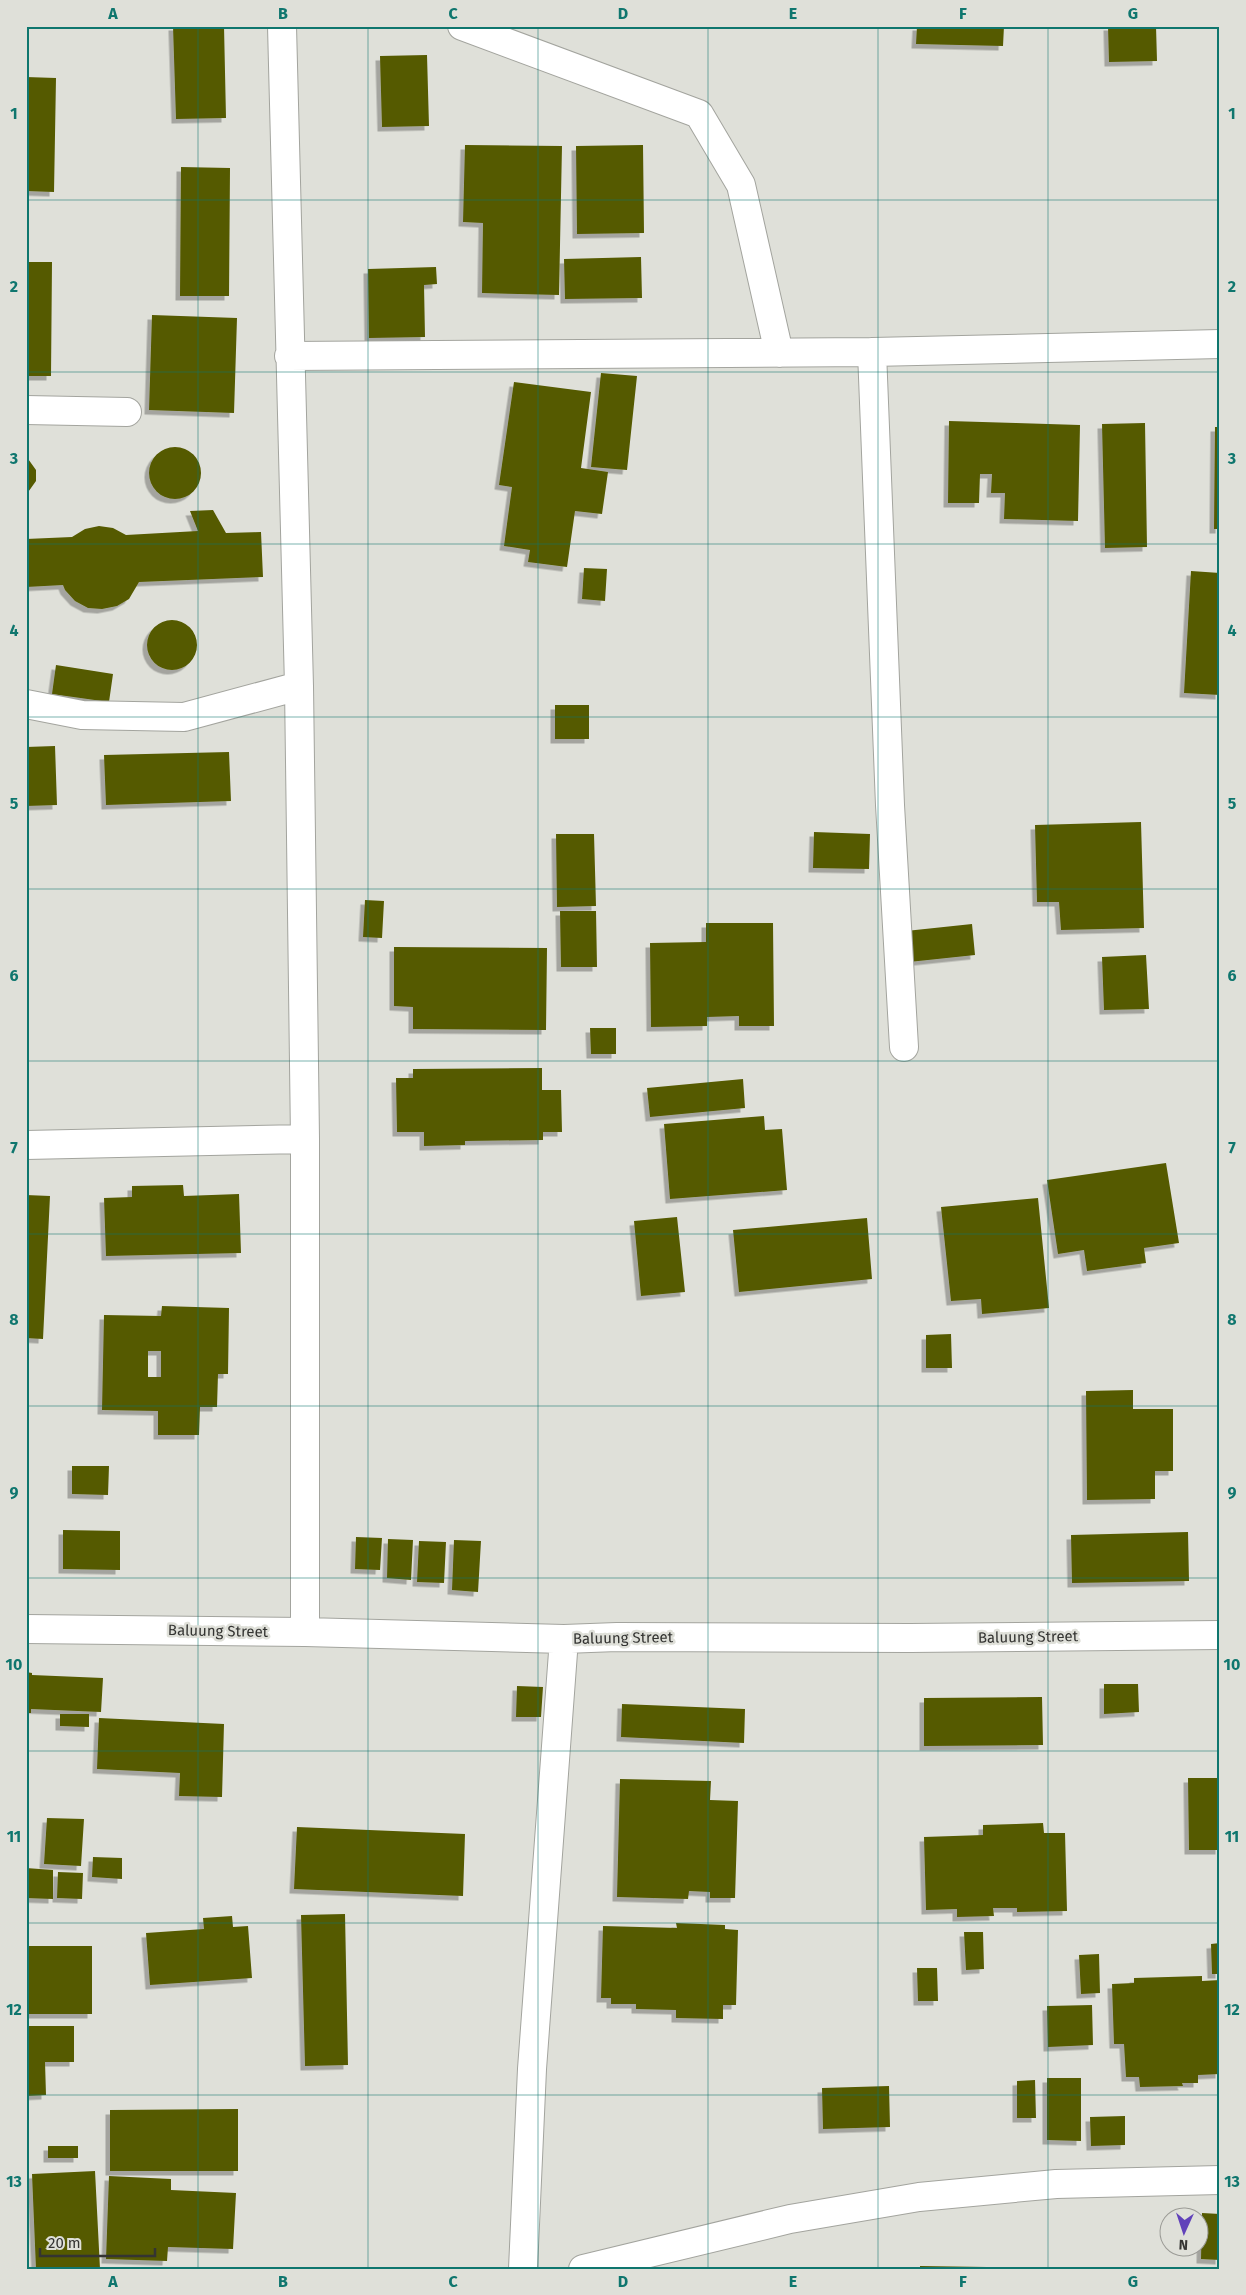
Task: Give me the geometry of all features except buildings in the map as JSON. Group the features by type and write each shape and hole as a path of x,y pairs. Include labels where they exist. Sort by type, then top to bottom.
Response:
{"street":[{"path":"282,26 299,686 305,1139 305,1632"},
{"path":"462,26 699,114 741,185 779,353"},
{"path":"289,356 872,352 1220,344"},
{"path":"872,352 890,805 904,1047"},
{"path":"26,410 127,412"},
{"path":"26,704 82,715 184,717 299,686"},
{"path":"26,1144 305,1139"},
{"name":"Baluung Street","path":"26,1629 305,1632 564,1639 617,1637 920,1638 1220,1635"},
{"path":"523,2269 532,2069 564,1639"},
{"path":"583,2269 790,2219 919,2197 1056,2184 1220,2180"}]}
